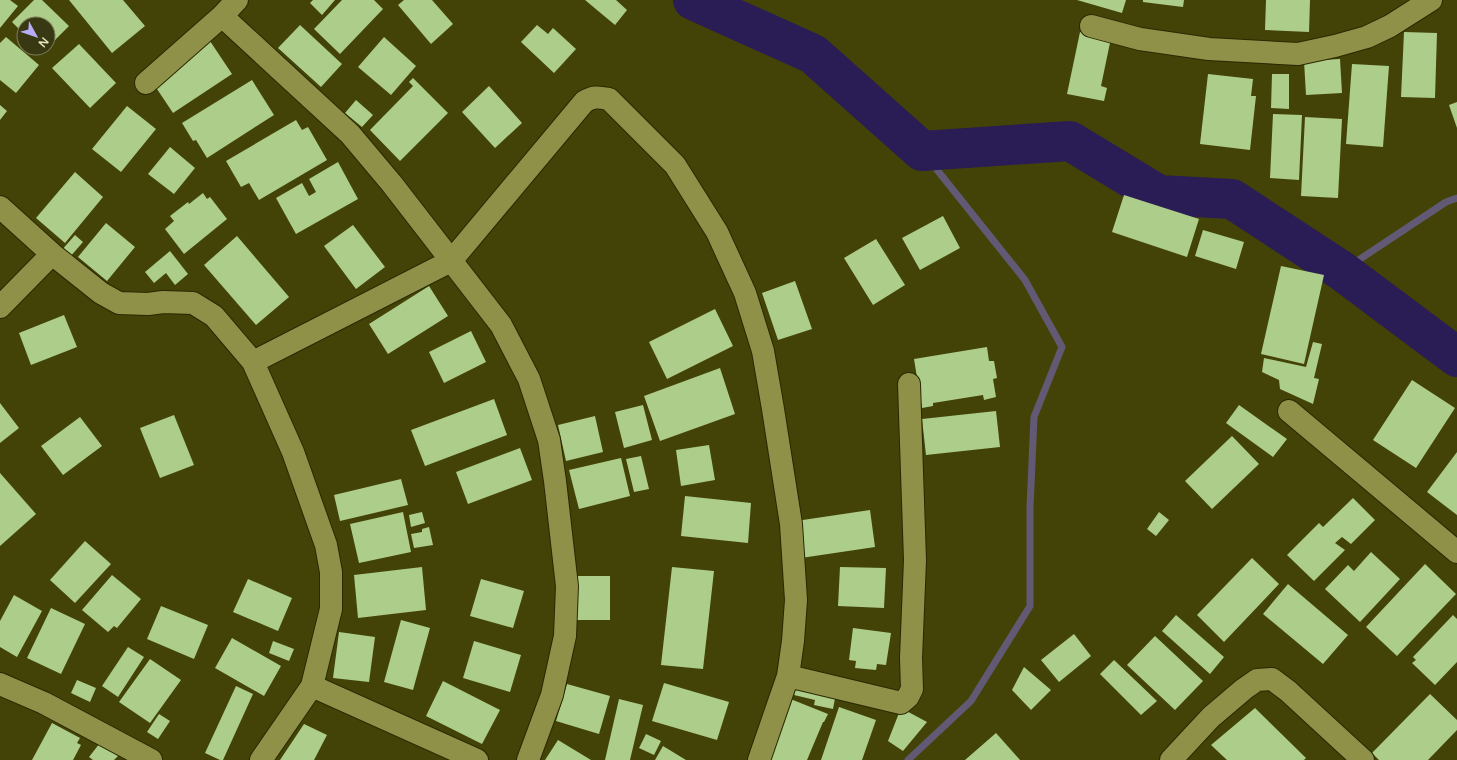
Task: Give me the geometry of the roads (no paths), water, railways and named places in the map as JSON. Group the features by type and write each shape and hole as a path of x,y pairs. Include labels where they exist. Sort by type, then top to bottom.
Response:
{"street":[{"path":"146,83 222,16 237,0"},
{"path":"1091,26 1140,39 1209,49 1298,54 1367,37 1390,26 1431,0"},
{"path":"222,16 350,134 392,184 501,325 529,379 549,440 556,481 567,586 565,636 552,695 528,760"},
{"path":"253,362 451,261 584,102 597,96 609,99 675,165 717,232 745,293 763,351 791,524 796,600 794,642 788,676 759,760"},
{"path":"0,208 52,254 100,292 119,303 193,303 214,316 253,362 276,417 293,452 326,545 331,572 330,609 312,686 261,760"},
{"path":"0,307 52,254"},
{"path":"788,676 901,703 908,697 912,689 911,658 915,560 909,384"},
{"path":"1289,411 1457,552"},
{"path":"1171,760 1211,716 1244,689 1257,680 1272,679 1288,691 1363,760"},
{"path":"0,684 44,703 151,760"},
{"path":"312,686 477,760"}],"waterway":[{"path":"693,0 813,54 922,151 1070,141 1159,195 1232,199 1342,271 1457,357"},
{"path":"908,760 971,701 1030,606 1030,507 1034,417 1062,347 1025,280 922,151"},
{"path":"1342,271 1446,202 1457,198"}]}
